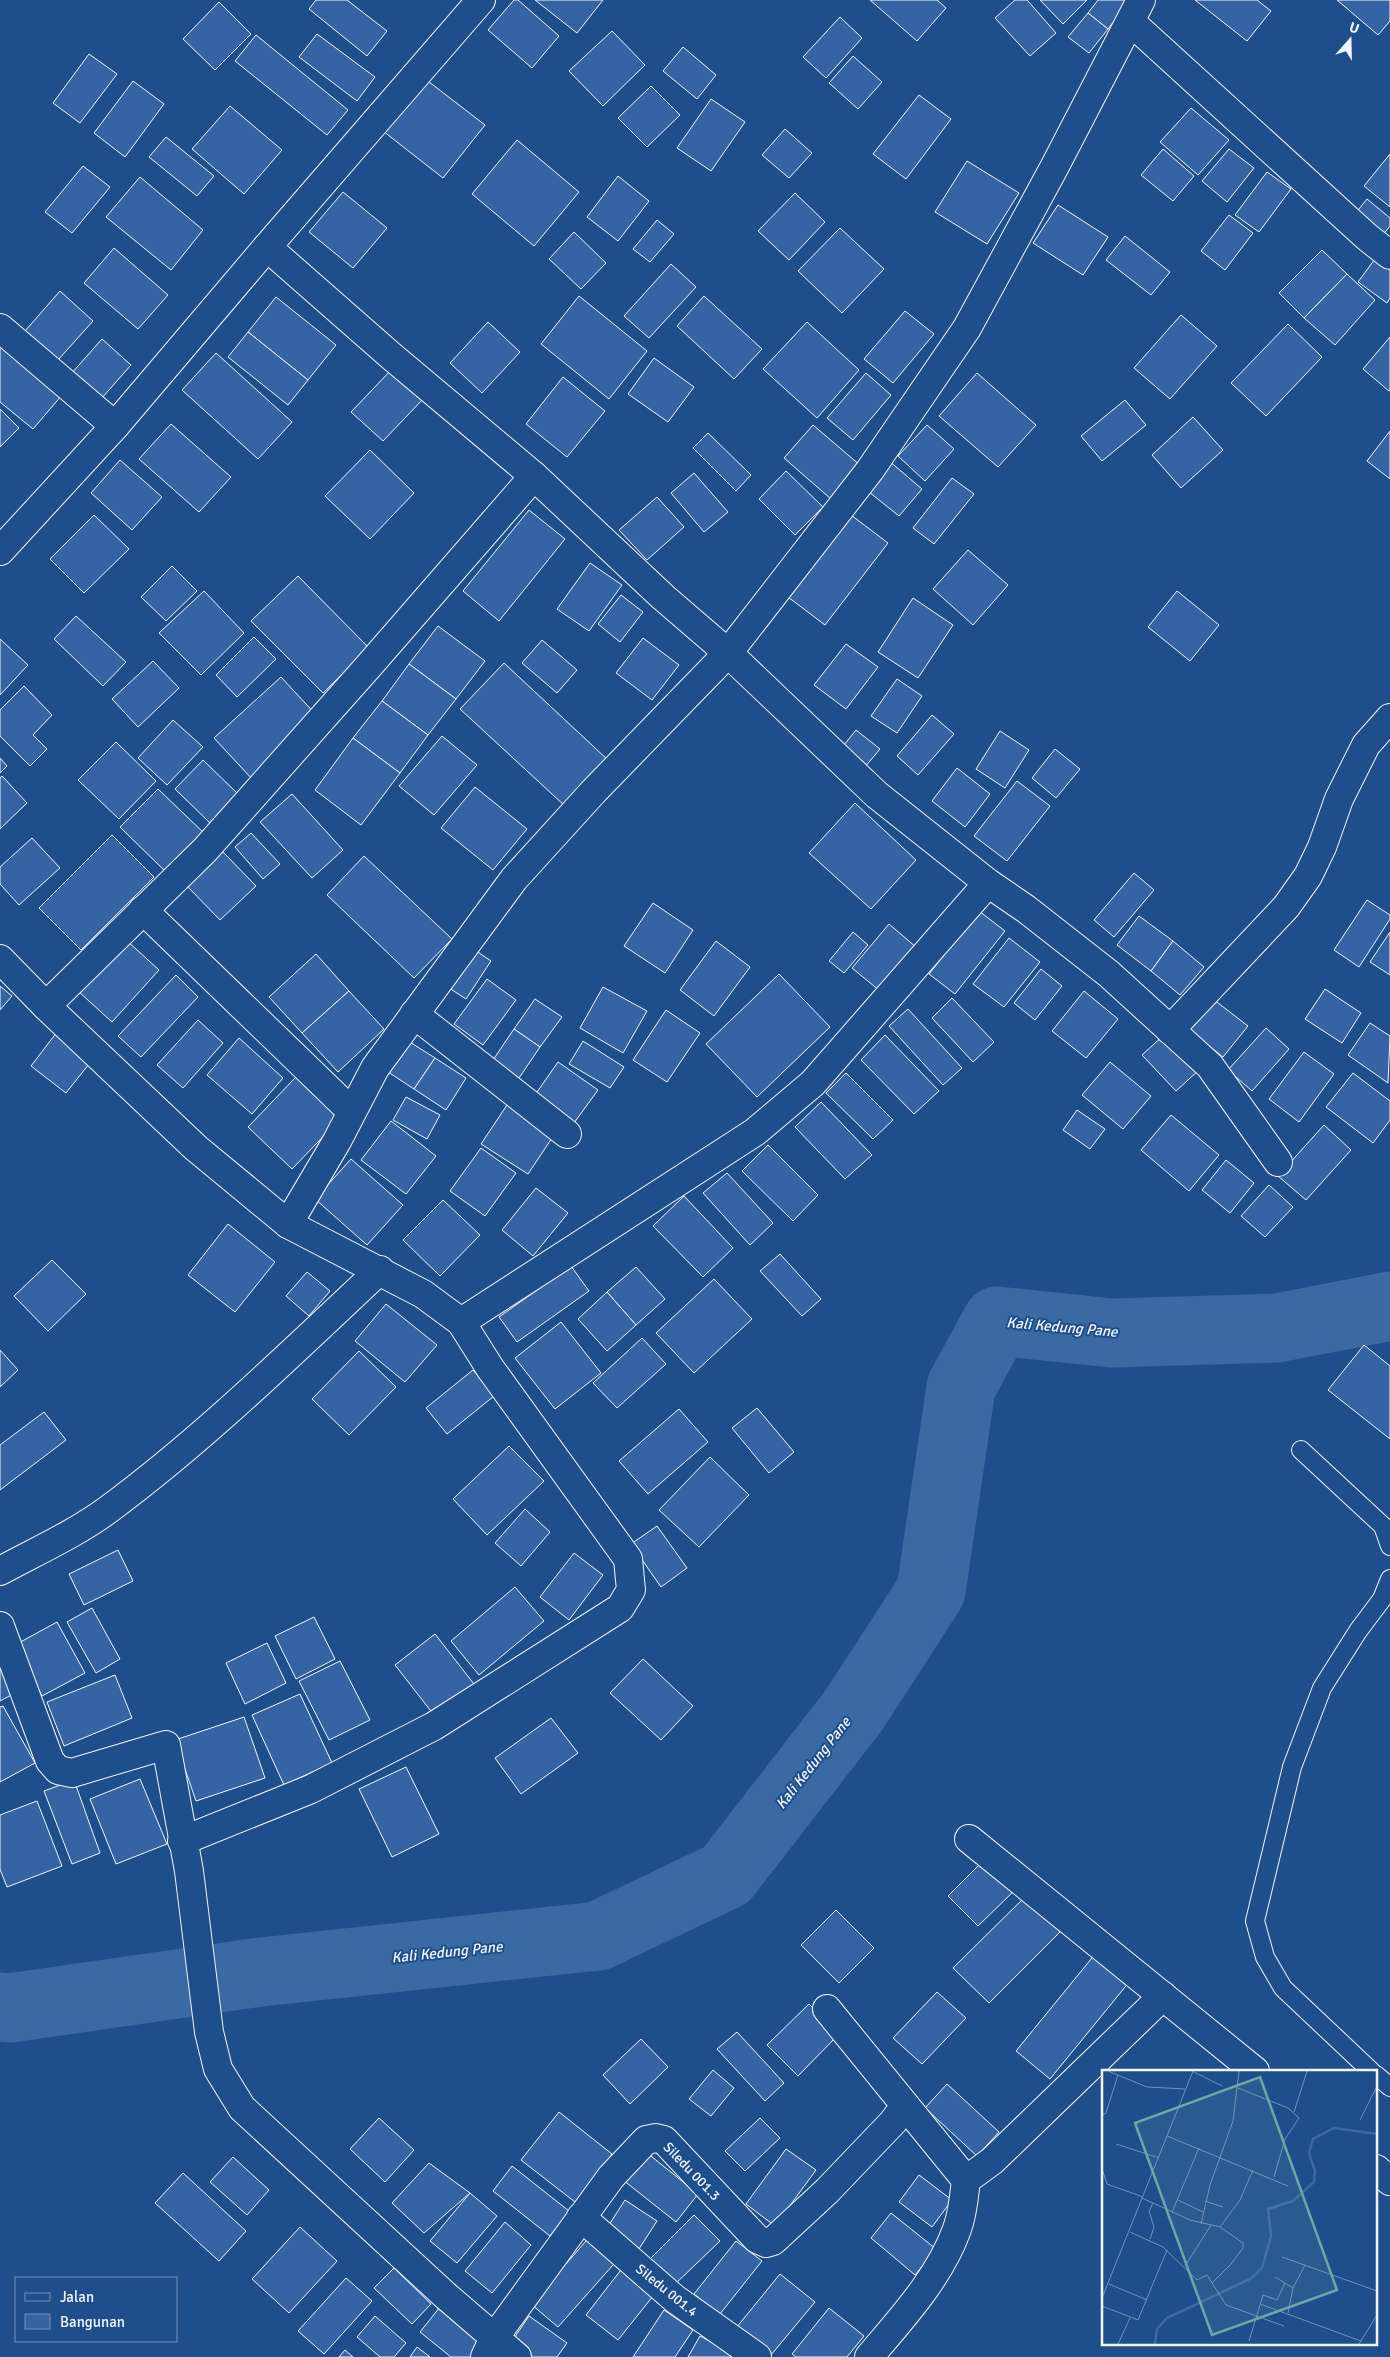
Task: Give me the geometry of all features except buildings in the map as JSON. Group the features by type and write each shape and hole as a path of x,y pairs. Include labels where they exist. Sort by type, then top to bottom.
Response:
{"street":[{"path":"0,551 115,426 481,0"},
{"path":"288,1224 337,1141 375,1068 514,879 594,791 728,653 870,470 966,328 1136,11 1367,237 1390,255"},
{"path":"267,247 390,356 534,476 664,598 728,653 876,794 988,883 1026,909 1109,974 1210,1066 1278,1162"},
{"path":"0,328 115,426"},
{"path":"46,1006 205,850 374,661 534,476"},
{"path":"1170,1030 1286,907 1308,876 1322,847 1339,799 1366,745 1390,718"},
{"path":"461,1322 755,1132 813,1083 988,883"},
{"path":"143,910 351,1112"},
{"path":"0,959 46,1006 196,1148 288,1224 380,1270 423,1294 461,1322 490,1368 628,1560 631,1590 620,1608 434,1726 312,1789 182,1841"},
{"path":"414,1014 567,1134"},
{"path":"0,1571 74,1532 109,1509 236,1405 380,1270"},
{"path":"0,1626 50,1761 58,1770 72,1773 166,1745 189,1871 209,2032 218,2069 242,2108 490,2347 517,2357"},
{"path":"969,1839 1254,2070"},
{"path":"869,2357 900,2320 944,2259 958,2227 966,2180 992,2161 1163,1996"},
{"path":"827,2009 966,2180"},
{"name":"Siledu 001.3","path":"490,2347 611,2177 646,2140 656,2138 664,2140 757,2239 766,2243 773,2241 827,2191 893,2122 905,2106"},
{"path":"1378,2171 1390,2180"},
{"name":"Siledu 001.4","path":"581,2217 675,2299 757,2357"}],"lane":[{"path":"1301,1450 1384,1526 1390,1546"},
{"path":"1370,2070 1283,1988 1265,1957 1255,1921 1292,1767 1322,1688 1358,1630 1382,1599 1390,1579"},
{"path":"1378,2077 1390,2086"}],"waterway":[{"name":"Kali Kedung Pane","path":"0,2007 10,2008 261,1972 598,1936 726,1875 854,1710 931,1591 961,1387 997,1321 1112,1333 1277,1328 1390,1306"}]}
